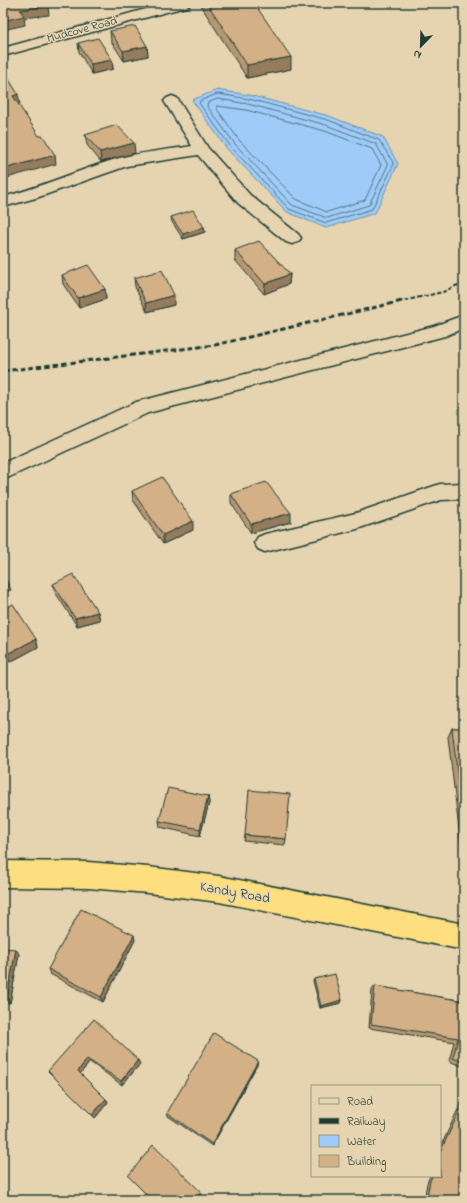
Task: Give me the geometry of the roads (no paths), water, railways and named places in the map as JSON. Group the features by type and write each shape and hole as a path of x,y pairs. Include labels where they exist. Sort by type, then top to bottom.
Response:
{"highway":[{"name":"Kandy Road","path":"3,874 88,875 148,880 219,889 464,937"}],"street":[{"name":"Mudcove Road","path":"3,52 184,3"},
{"path":"172,101 202,150 244,199 292,238"},
{"path":"3,202 26,197 112,166 160,155 202,150"},
{"path":"3,472 143,407 439,331 464,321"},
{"path":"265,543 357,521 440,492 464,491"}],"water":[{"path":"217,90 249,95 329,116 383,137 398,164 375,213 326,228 287,212 228,150 192,100"}],"railway":[{"path":"398,302 443,292 464,282"},
{"path":"3,371 215,345 402,301"}]}
